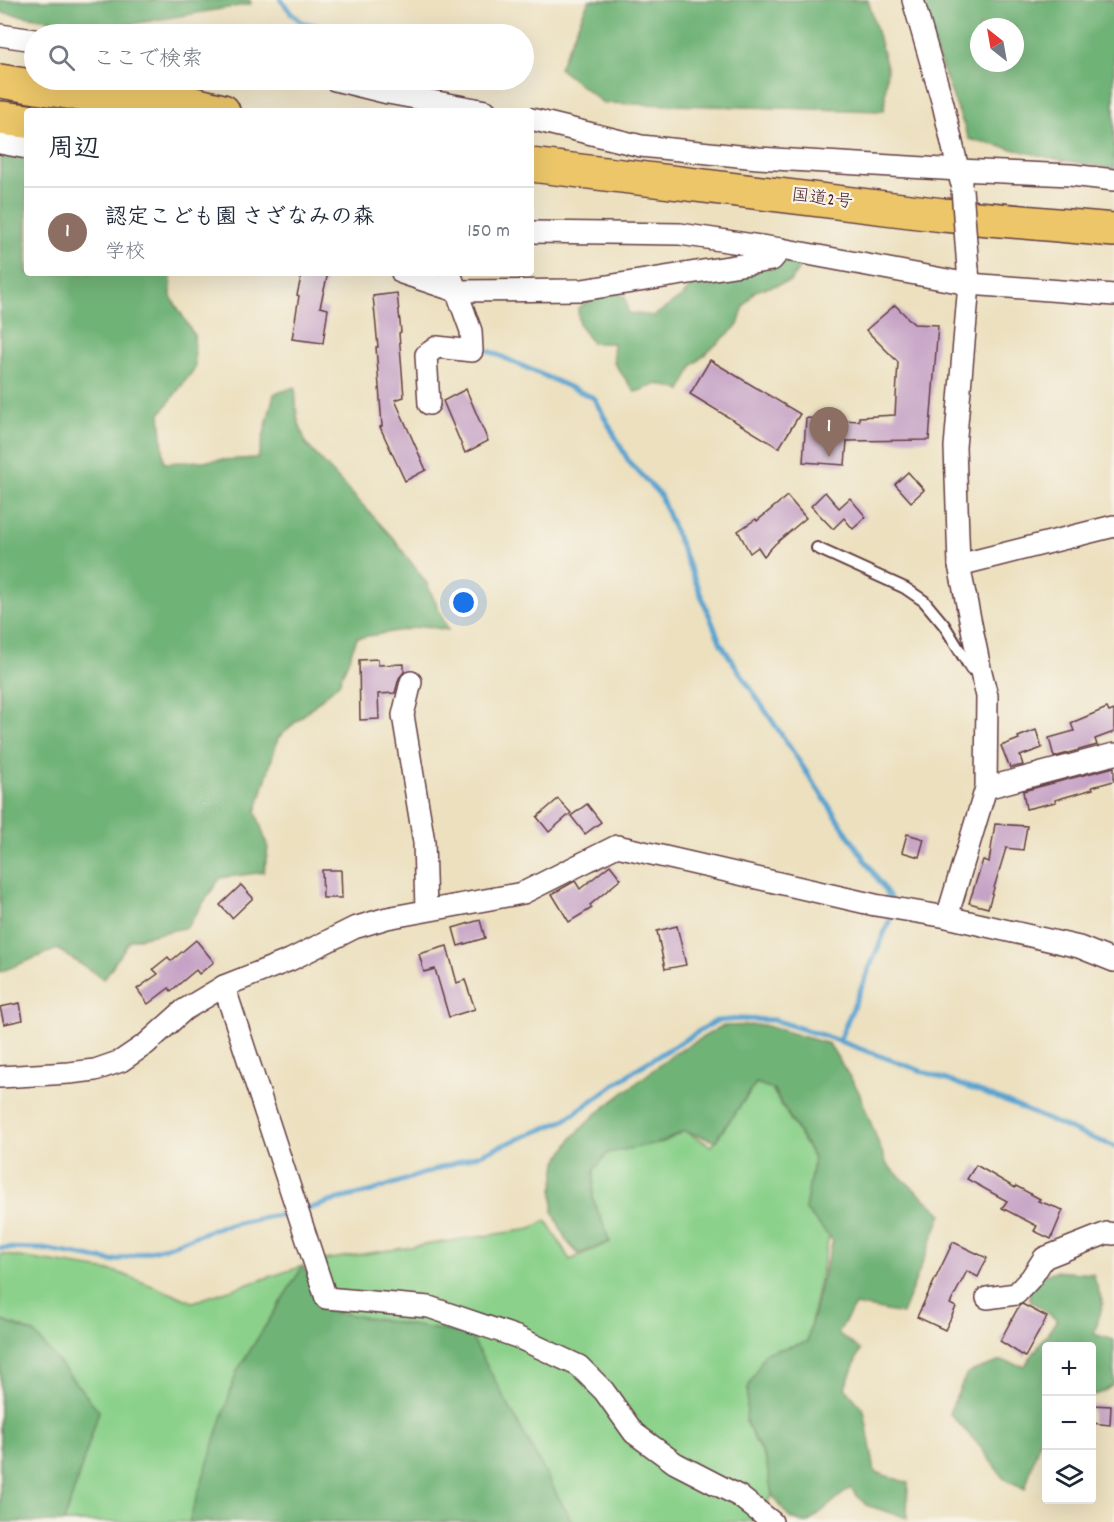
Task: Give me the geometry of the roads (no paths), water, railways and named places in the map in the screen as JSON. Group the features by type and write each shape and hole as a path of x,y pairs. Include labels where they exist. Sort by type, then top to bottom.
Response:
{"highway":[{"path":"0,59 24,64"},
{"path":"0,81 24,85"},
{"path":"55,90 165,108"},
{"path":"135,90 210,108"},
{"path":"0,118 24,121"},
{"name":"国道2号","path":"534,165 943,215 1114,230"}],"street":[{"path":"913,0 943,104 961,179 969,277 955,447 959,565 987,696 986,788 947,917"},
{"path":"0,35 24,39"},
{"path":"376,90 470,108"},
{"path":"534,120 641,146 961,179 1071,174 1114,180"},
{"path":"0,143 24,147"},
{"path":"534,232 680,234 969,277 1114,295"},
{"path":"419,276 453,282 582,290 772,260 781,249"},
{"path":"429,404 426,355 437,347 472,351 471,331 453,282"},
{"path":"959,565 1114,526"},
{"path":"411,682 403,715 424,842 426,910"},
{"path":"986,788 1114,754"},
{"path":"0,1077 69,1074 95,1070 121,1061 146,1044 184,1011 224,986 290,960 354,928 387,918 523,893 617,846 875,905 947,917 1079,947 1114,961"},
{"path":"224,986 326,1298 429,1307 517,1337 579,1366 604,1391 634,1434 675,1463 739,1496 772,1522"},
{"path":"987,1298 1016,1294 1031,1278 1044,1258 1107,1233 1114,1234"}],"lane":[{"path":"817,548 905,588 924,601 944,625 970,669 980,668"}],"waterway":[{"path":"281,0 292,14 302,22 311,24"},
{"path":"489,351 594,398 629,462 660,495 721,644 891,899"},
{"path":"839,1041 890,919"},
{"path":"302,1211 369,1192 481,1154 563,1121 638,1068 716,1021 774,1020 825,1036 1002,1100 1114,1146"},
{"path":"0,1248 43,1249 112,1261 166,1247 219,1227 294,1214"}],"place":[{"name":"認定こども園 さざなみの森","path":"829,457"}]}
